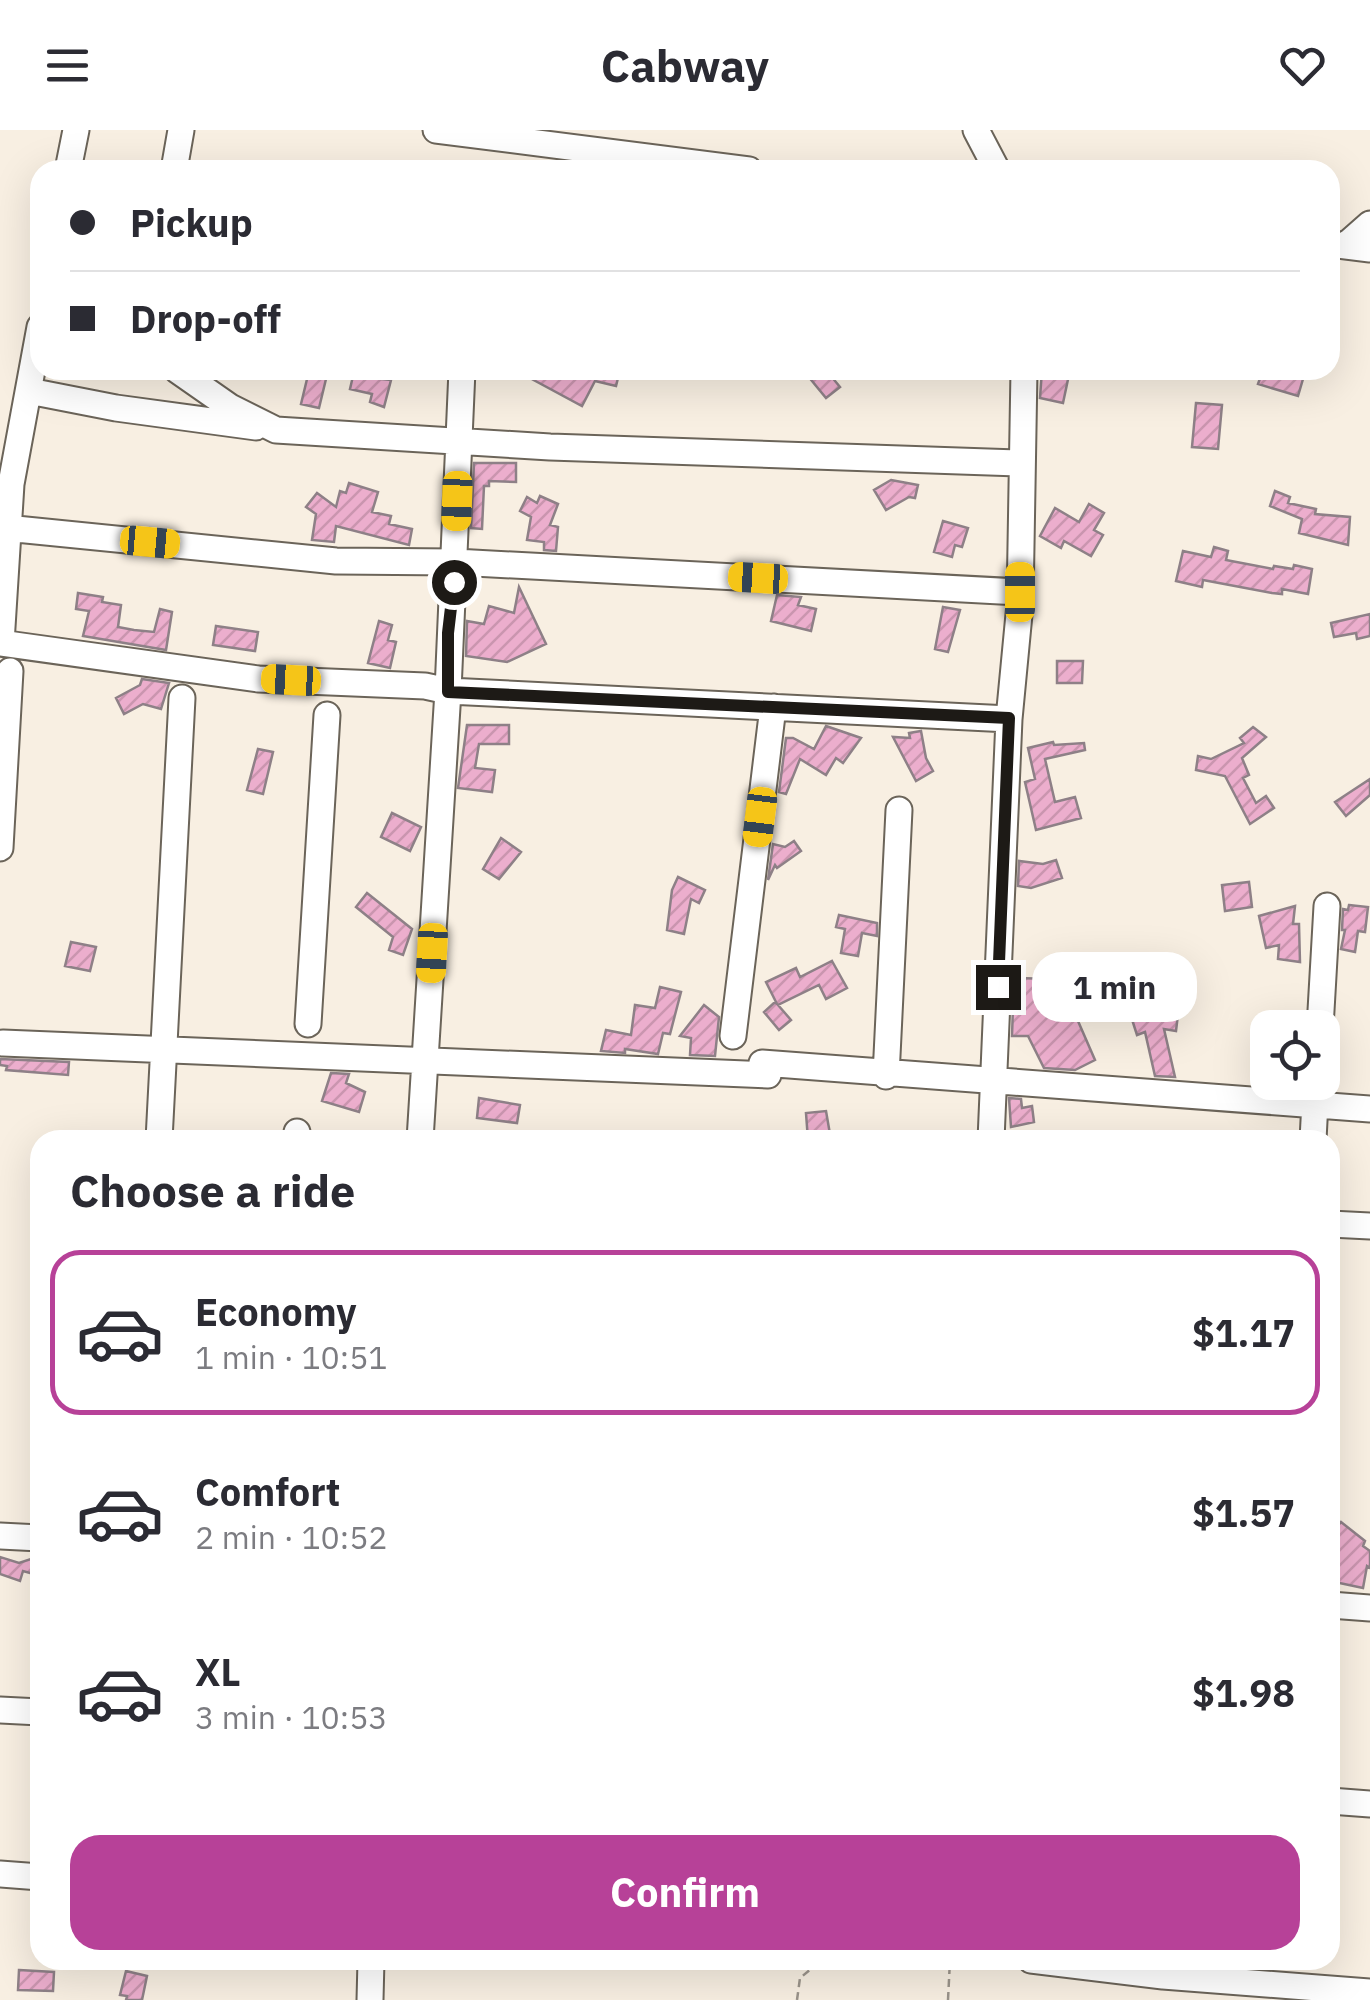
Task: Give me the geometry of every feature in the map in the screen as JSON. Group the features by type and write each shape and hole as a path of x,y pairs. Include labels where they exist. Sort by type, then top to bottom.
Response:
{"street":[{"path":"70,160 76,130"},
{"path":"176,160 181,130"},
{"path":"436,130 671,160"},
{"path":"976,130 992,160"},
{"path":"1348,246 1370,224"},
{"path":"30,380 6,528 0,642 258,679 425,686 448,692 1009,718"},
{"path":"191,380 230,407 276,430"},
{"path":"421,1130 448,692 462,380"},
{"path":"992,1130 1009,718 1020,592 1024,380"},
{"path":"28,391 116,408 276,430 550,447 1020,463"},
{"path":"6,528 336,561 454,562 1020,592"},
{"path":"0,848 10,670"},
{"path":"160,1130 182,698"},
{"path":"733,1036 773,707"},
{"path":"308,1024 327,715"},
{"path":"886,1076 899,810"},
{"path":"1321,1010 1327,906"},
{"path":"3,1042 765,1069 1370,1109"},
{"path":"1314,1130 1315,1100"},
{"path":"1340,1224 1370,1226"},
{"path":"0,1536 30,1538"},
{"path":"1340,1606 1370,1608"},
{"path":"0,1710 30,1712"},
{"path":"1340,1802 1370,1804"},
{"path":"0,1874 30,1876"},
{"path":"370,2000 371,1970"},
{"path":"1114,1970 1370,1992"}],"path":[{"path":"797,2000 800,1978 810,1970"},
{"path":"948,2000 950,1970"}],"building":[{"path":"307,380 326,380 319,408 301,404"},
{"path":"352,380 391,380 384,407 370,402 372,394 350,389"},
{"path":"534,380 618,380 616,386 595,381 582,406"},
{"path":"811,380 834,380 840,387 826,398"},
{"path":"1041,380 1068,380 1063,403 1040,398"},
{"path":"1259,380 1303,380 1298,396 1258,384"},
{"path":"1196,403 1222,405 1218,449 1192,447"},
{"path":"474,463 516,463 516,482 489,481 489,486 484,486 482,529 471,528"},
{"path":"891,480 918,485 915,498 909,497 886,510 874,490"},
{"path":"349,483 378,492 372,512 391,516 389,524 412,529 409,545 336,526 334,542 312,540 316,514 306,507 317,493 336,507 340,491 346,493"},
{"path":"1275,491 1290,497 1288,503 1316,509 1315,514 1350,517 1348,545 1299,533 1302,519 1270,506"},
{"path":"540,496 558,504 550,525 558,527 556,551 544,550 544,542 527,540 531,517 520,511 527,497 537,503"},
{"path":"1089,504 1104,513 1094,530 1103,535 1091,556 1064,541 1061,548 1040,536 1055,508 1079,522"},
{"path":"943,521 968,528 962,547 955,545 952,557 934,552"},
{"path":"1214,547 1228,551 1226,560 1273,569 1293,569 1294,565 1312,569 1308,594 1282,589 1282,594 1272,593 1203,580 1202,587 1176,581 1183,551 1211,557"},
{"path":"519,587 546,644 507,662 466,656 467,621 484,624 489,606 514,613"},
{"path":"78,593 121,605 118,627 154,632 160,609 172,612 166,650 83,636 89,611 76,609"},
{"path":"777,595 801,597 798,605 816,609 811,631 771,621"},
{"path":"943,607 960,610 948,652 935,649"},
{"path":"1370,614 1370,636 1357,639 1356,633 1334,637 1331,623"},
{"path":"379,621 392,625 388,640 396,642 390,668 368,663"},
{"path":"216,626 258,632 255,651 213,645"},
{"path":"1057,661 1083,661 1082,683 1057,683"},
{"path":"142,679 169,683 161,709 143,704 124,714 116,698 140,685"},
{"path":"467,725 509,725 509,744 479,744 475,768 495,770 492,792 458,788"},
{"path":"826,726 861,738 843,763 836,758 826,775 800,759 786,794 779,792 786,738 814,749"},
{"path":"1253,727 1266,737 1242,758 1249,775 1243,778 1256,803 1266,796 1274,808 1250,824 1225,776 1196,770 1198,756 1211,759 1244,743 1240,738"},
{"path":"921,731 933,771 916,781 893,737 910,738 909,733"},
{"path":"1053,742 1084,743 1085,750 1045,759 1055,802 1075,797 1081,818 1036,830 1025,782 1035,779 1028,748"},
{"path":"258,749 273,752 263,794 247,790"},
{"path":"1370,779 1370,795 1346,816 1335,802"},
{"path":"392,813 421,827 410,851 381,837"},
{"path":"501,838 521,852 499,879 483,869"},
{"path":"794,841 801,851 777,868 775,865 768,880 773,844 785,847"},
{"path":"1056,860 1062,878 1031,888 1018,886 1019,861 1043,864"},
{"path":"678,877 705,890 699,903 691,899 684,934 667,930 672,890"},
{"path":"1249,882 1252,907 1225,911 1222,885"},
{"path":"367,893 412,929 403,955 389,950 393,937 356,907"},
{"path":"1349,905 1368,907 1365,932 1358,931 1355,952 1341,949 1345,930 1343,909 1348,910"},
{"path":"1295,906 1293,924 1299,924 1300,962 1278,959 1279,945 1266,948 1259,916"},
{"path":"839,915 877,923 877,936 862,933 858,956 841,953 845,929 836,927"},
{"path":"71,942 96,947 90,971 65,966"},
{"path":"832,961 847,988 826,999 819,985 778,1005 791,1020 779,1030 764,1012 777,1004 766,982 796,968 800,977"},
{"path":"1014,978 1053,979 1052,1008 1091,1010 1088,1001 1115,994 1114,981 1154,986 1151,1002 1179,1006 1176,1031 1164,1029 1175,1077 1155,1076 1145,1032 1137,1035 1128,1007 1078,1021 1095,1060 1075,1070 1044,1068 1028,1036 1012,1036"},
{"path":"660,987 681,992 670,1034 663,1033 658,1054 625,1049 625,1053 601,1051 606,1030 631,1035 635,1005 655,1008"},
{"path":"704,1005 719,1017 715,1056 690,1055 691,1038 680,1036"},
{"path":"0,1059 69,1062 68,1075 6,1070"},
{"path":"331,1073 349,1074 346,1083 365,1092 359,1112 322,1101"},
{"path":"479,1098 520,1105 517,1123 477,1118"},
{"path":"1009,1098 1021,1099 1022,1108 1032,1106 1034,1122 1011,1127"},
{"path":"826,1111 829,1130 807,1130 806,1113"},
{"path":"1340,1523 1365,1541 1363,1546 1370,1551 1370,1568 1367,1566 1363,1588 1340,1583"},
{"path":"0,1557 19,1563 30,1559 30,1573 23,1571 20,1581 0,1574"},
{"path":"19,1970 54,1972 53,1991 18,1990"},
{"path":"126,1971 147,1976 142,2000 126,2000 127,1996 120,1995"}],"route":[{"path":"454,582 448,633 448,692 1009,718 998,987"}]}
